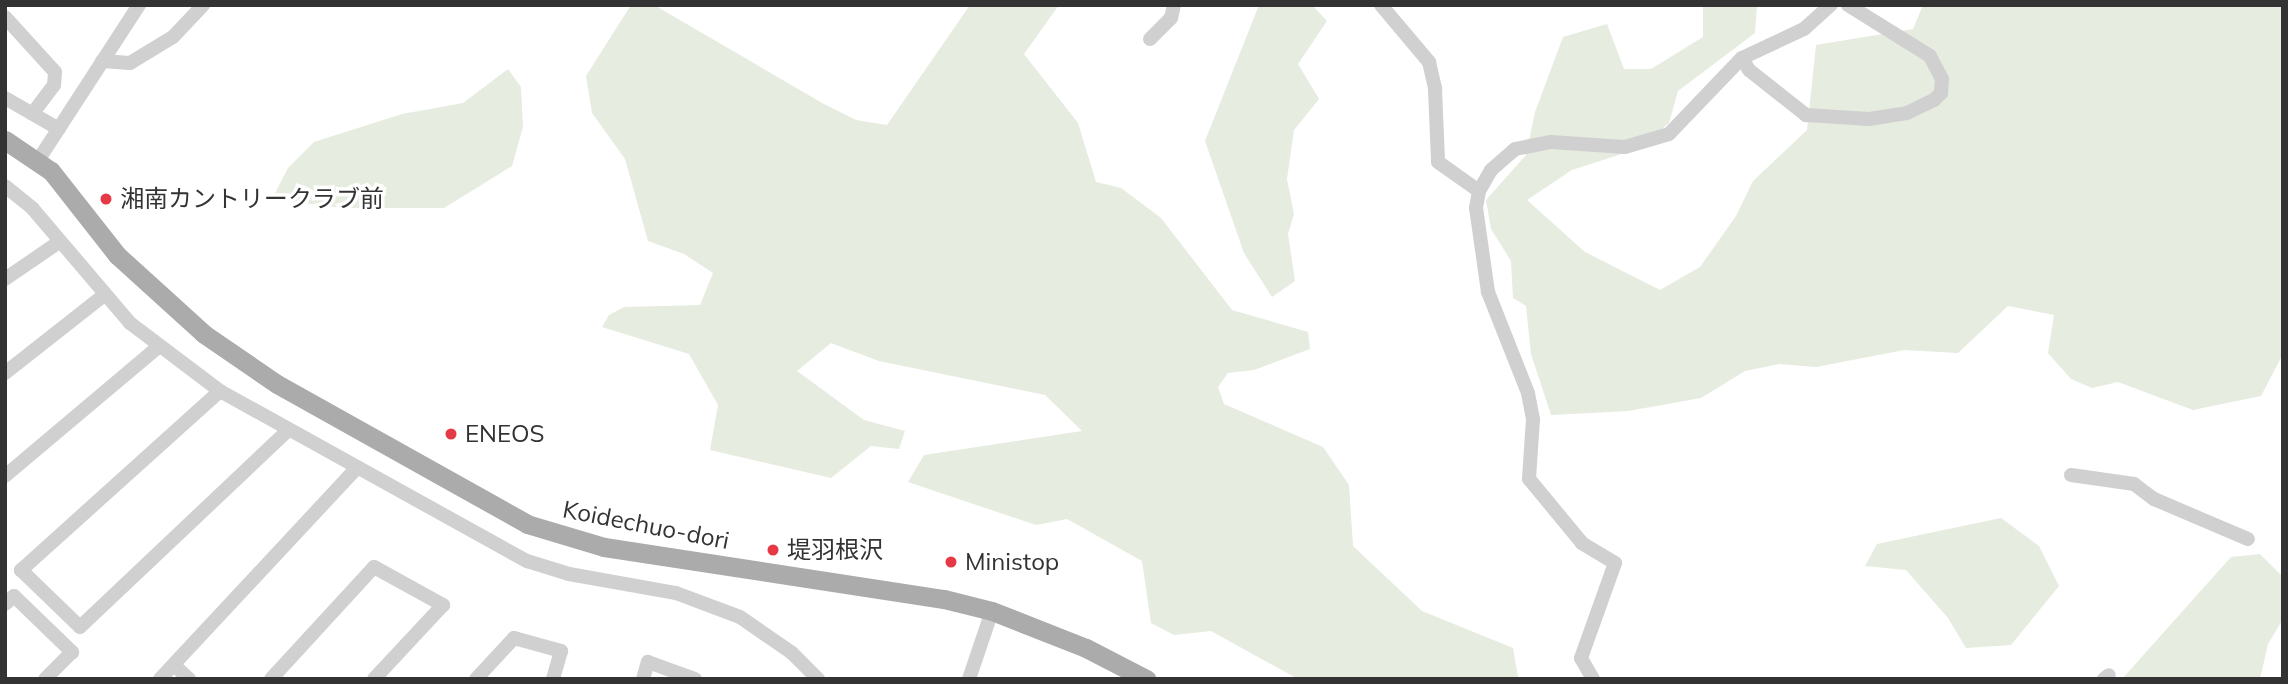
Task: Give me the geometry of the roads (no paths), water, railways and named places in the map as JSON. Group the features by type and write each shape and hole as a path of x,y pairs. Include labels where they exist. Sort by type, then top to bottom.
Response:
{"main road":[{"path":"5,140 39,159"},
{"name":"Koidechuo-dori","path":"39,159 124,262 204,334 278,384 527,524 604,547 944,599 992,611 1086,648 1146,679"}],"street":[{"path":"39,159 139,5"},
{"path":"102,61 130,63 173,37 203,5"},
{"path":"1150,39 1171,18 1174,5"},
{"path":"1381,5 1429,62 1435,89 1438,162 1479,191"},
{"path":"1593,679 1581,658 1615,563 1573,535 1529,479 1534,419 1528,393 1488,292 1476,208 1479,191 1491,170 1516,149 1551,142 1625,147 1669,134 1742,58 1804,29 1831,5"},
{"path":"1742,58 1749,70 1806,115 1869,119 1907,113 1934,100 1941,93 1942,79 1930,56 1848,5"},
{"path":"5,17 55,72 54,85 32,114"},
{"path":"5,99 59,129"},
{"path":"7,188 59,242 103,296 158,347 220,391 527,561 569,575 676,593 740,617 792,653 818,679"},
{"path":"5,279 59,242"},
{"path":"5,373 103,296"},
{"path":"5,477 158,347"},
{"path":"220,391 21,570 80,627 288,430"},
{"path":"160,679 357,468"},
{"path":"2071,475 2134,484 2154,499 2248,539"},
{"path":"271,679 374,567 443,605 374,679"},
{"path":"5,604 14,596 72,652 45,679"},
{"path":"969,679 992,611"},
{"path":"476,679 514,638 561,651 553,679"},
{"path":"643,679 648,662 695,679"},
{"path":"174,665 189,679"}],"place":[{"name":"湘南カントリークラブ前","path":"106,199"},
{"name":"ENEOS","path":"451,434"},
{"name":"堤羽根沢","path":"773,550"},
{"name":"Ministop","path":"951,562"}]}
